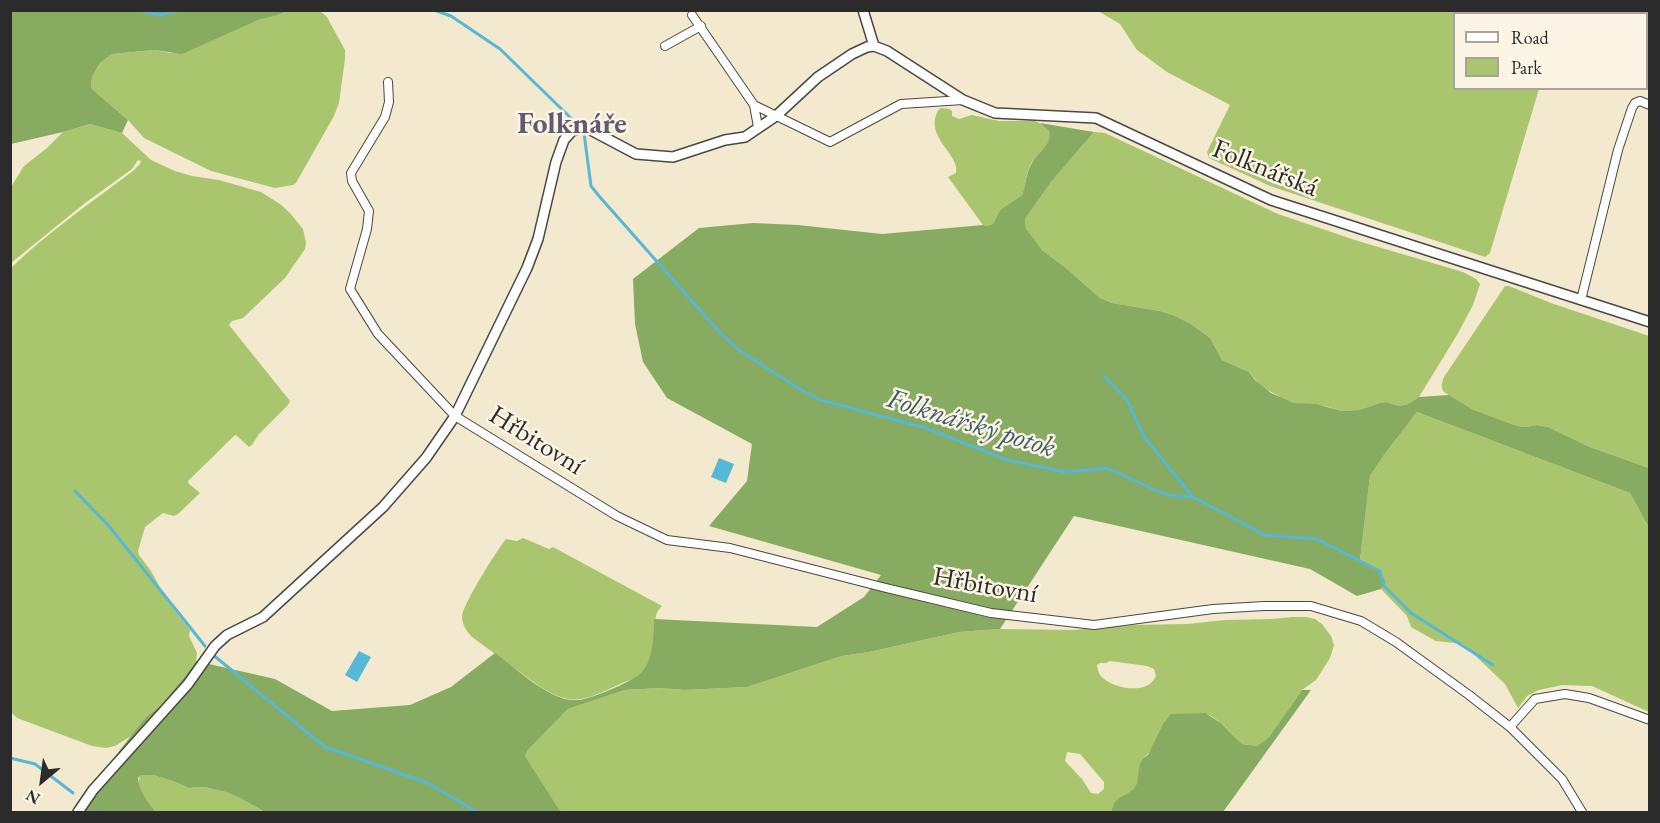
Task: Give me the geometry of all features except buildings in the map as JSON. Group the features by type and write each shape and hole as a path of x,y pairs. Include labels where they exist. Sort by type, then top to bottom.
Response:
{"street":[{"path":"78,813 93,790 188,684 215,646 226,635 263,617 383,507 426,458 455,416 527,268 538,239 556,162 564,140 572,131 585,127 636,154 673,157 725,140 745,137 776,116 818,77 852,54 874,46 863,10"},
{"path":"692,15 754,105 758,127"},
{"path":"665,46 701,26"},
{"name":"Folknářská","path":"874,46 887,51 963,100 995,112 1096,118 1271,200 1650,322"},
{"name":"Hřbitovní","path":"388,82 389,102 385,117 351,173 352,181 369,211 367,229 350,289 378,334 455,416 617,516 667,540 730,548 992,613 1094,625 1213,609 1311,606 1361,621 1396,642 1510,727 1562,779 1582,813"},
{"path":"754,105 830,142 901,104 963,100"},
{"path":"1581,300 1618,150 1632,108 1640,101 1650,105"},
{"path":"1510,727 1535,699 1566,694 1589,698 1650,720"}],"green space":[{"path":"10,11 288,11 258,20 182,54 154,50 112,54 100,63 92,77 91,88 128,120 122,133 90,124 11,144"},
{"path":"288,11 320,11 327,17 345,50 339,103 334,116 293,185 275,188 211,171 144,138 128,120 91,88 92,77 100,63 112,54 154,50 171,53"},
{"path":"1098,11 1564,11 1453,12 1453,90 1539,90 1490,253 1485,257 1270,186 1209,158 1207,152 1230,105 1167,72 1137,50 1120,24"},
{"path":"939,109 950,109 952,116 959,119 972,115 999,121 1035,121 1045,126 1051,134 1046,146 1030,166 1022,195 1000,210 993,224 983,225 948,177 956,173 956,166 935,128 935,119"},
{"path":"1040,123 1094,132 1051,182 1025,219 1026,229 1042,250 1100,298 1112,303 1160,311 1191,324 1210,338 1222,360 1249,372 1271,393 1294,403 1316,404 1342,411 1359,410 1386,402 1399,406 1408,404 1419,397 1449,395 1472,409 1517,426 1548,427 1590,447 1649,468 1649,528 1630,493 1417,412 1370,476 1360,560 1380,571 1386,583 1381,589 1357,596 1310,569 1074,516 1000,629 959,632 842,656 747,687 625,690 568,709 528,750 525,756 561,812 265,812 226,792 204,787 189,788 153,775 141,775 138,778 140,787 156,812 73,812 146,717 160,706 196,661 275,679 332,711 410,705 451,687 495,653 546,691 565,699 579,700 615,688 642,672 651,654 654,619 817,627 864,597 881,575 709,526 747,481 752,444 667,398 643,362 635,324 633,279 699,228 753,223 798,225 882,234 993,224 1000,210 1022,195 1030,167 1049,140 1049,131"},
{"path":"90,124 122,133 151,160 175,171 261,192 290,213 303,229 306,243 305,249 285,278 243,318 232,321 229,325 290,401 288,405 249,447 236,435 234,436 188,481 200,493 178,514 174,516 163,513 145,527 138,551 168,602 190,630 189,636 197,653 196,661 160,706 146,717 134,734 115,746 106,748 92,746 17,718 11,712 11,268 55,230 133,171 141,161 138,160 132,169 85,203 11,263 11,187 24,166 63,132"},
{"path":"1094,132 1105,133 1278,214 1358,241 1463,272 1476,279 1480,284 1473,305 1419,397 1408,404 1399,406 1386,402 1359,410 1342,411 1325,406 1294,403 1262,387 1249,372 1222,360 1210,338 1191,324 1160,311 1112,303 1100,298 1042,250 1026,229 1025,219 1051,182"},
{"path":"1505,286 1649,336 1649,468 1590,447 1548,427 1517,426 1472,409 1444,392 1442,383 1444,377"},
{"path":"1417,412 1630,493 1649,528 1649,712 1592,686 1562,685 1539,690 1527,696 1518,708 1505,684 1463,644 1436,641 1411,627 1407,616 1381,589 1386,583 1360,560 1370,476"},
{"path":"523,538 549,549 553,547 662,606 656,616 651,654 642,673 633,679 588,697 571,699 561,697 539,686 470,635 462,616 474,589 506,539 517,541"},
{"path":"1306,617 1315,619 1331,636 1334,645 1330,658 1316,680 1302,690 1269,737 1257,746 1242,744 1213,717 1200,713 1193,715 1156,744 1144,757 1135,787 1116,804 1111,812 561,812 525,756 528,750 568,709 625,690 747,687 842,656 959,632 1000,629 1073,630","holes":["1110,661 1147,666 1154,669 1156,676 1149,684 1141,688 1115,685 1104,679 1098,672 1097,665","1067,752 1080,754 1104,782 1104,789 1098,794 1091,793 1082,779 1065,761"]},
{"path":"1302,690 1311,690 1223,812 1111,812 1116,801 1134,788 1141,761 1148,755 1163,724 1171,714 1205,713 1221,723 1242,744 1257,746 1269,737"},
{"path":"140,775 153,775 189,788 204,787 226,792 265,812 156,812 141,790"}],"water":[{"path":"719,458 734,464 726,483 711,477"},
{"path":"359,651 371,657 357,682 345,675"}],"waterway":[{"path":"139,10 160,15 180,10"},
{"name":"Folknářský potok","path":"434,10 451,16 500,49 576,123"},
{"name":"Folknářský potok","path":"584,133 591,186 599,196 721,334 739,350 798,388 820,400 926,428 1007,460 1065,472 1107,468 1167,495 1193,497 1265,535 1317,539 1380,571 1384,586 1411,613 1493,665"},
{"path":"1104,376 1127,400 1145,438 1193,497"},
{"path":"75,491 109,526 205,646"},
{"path":"212,654 325,747 428,783 477,812"},
{"path":"10,758 35,764 73,793"}],"district":[{"name":"Folknáře","path":"572,125"}]}
